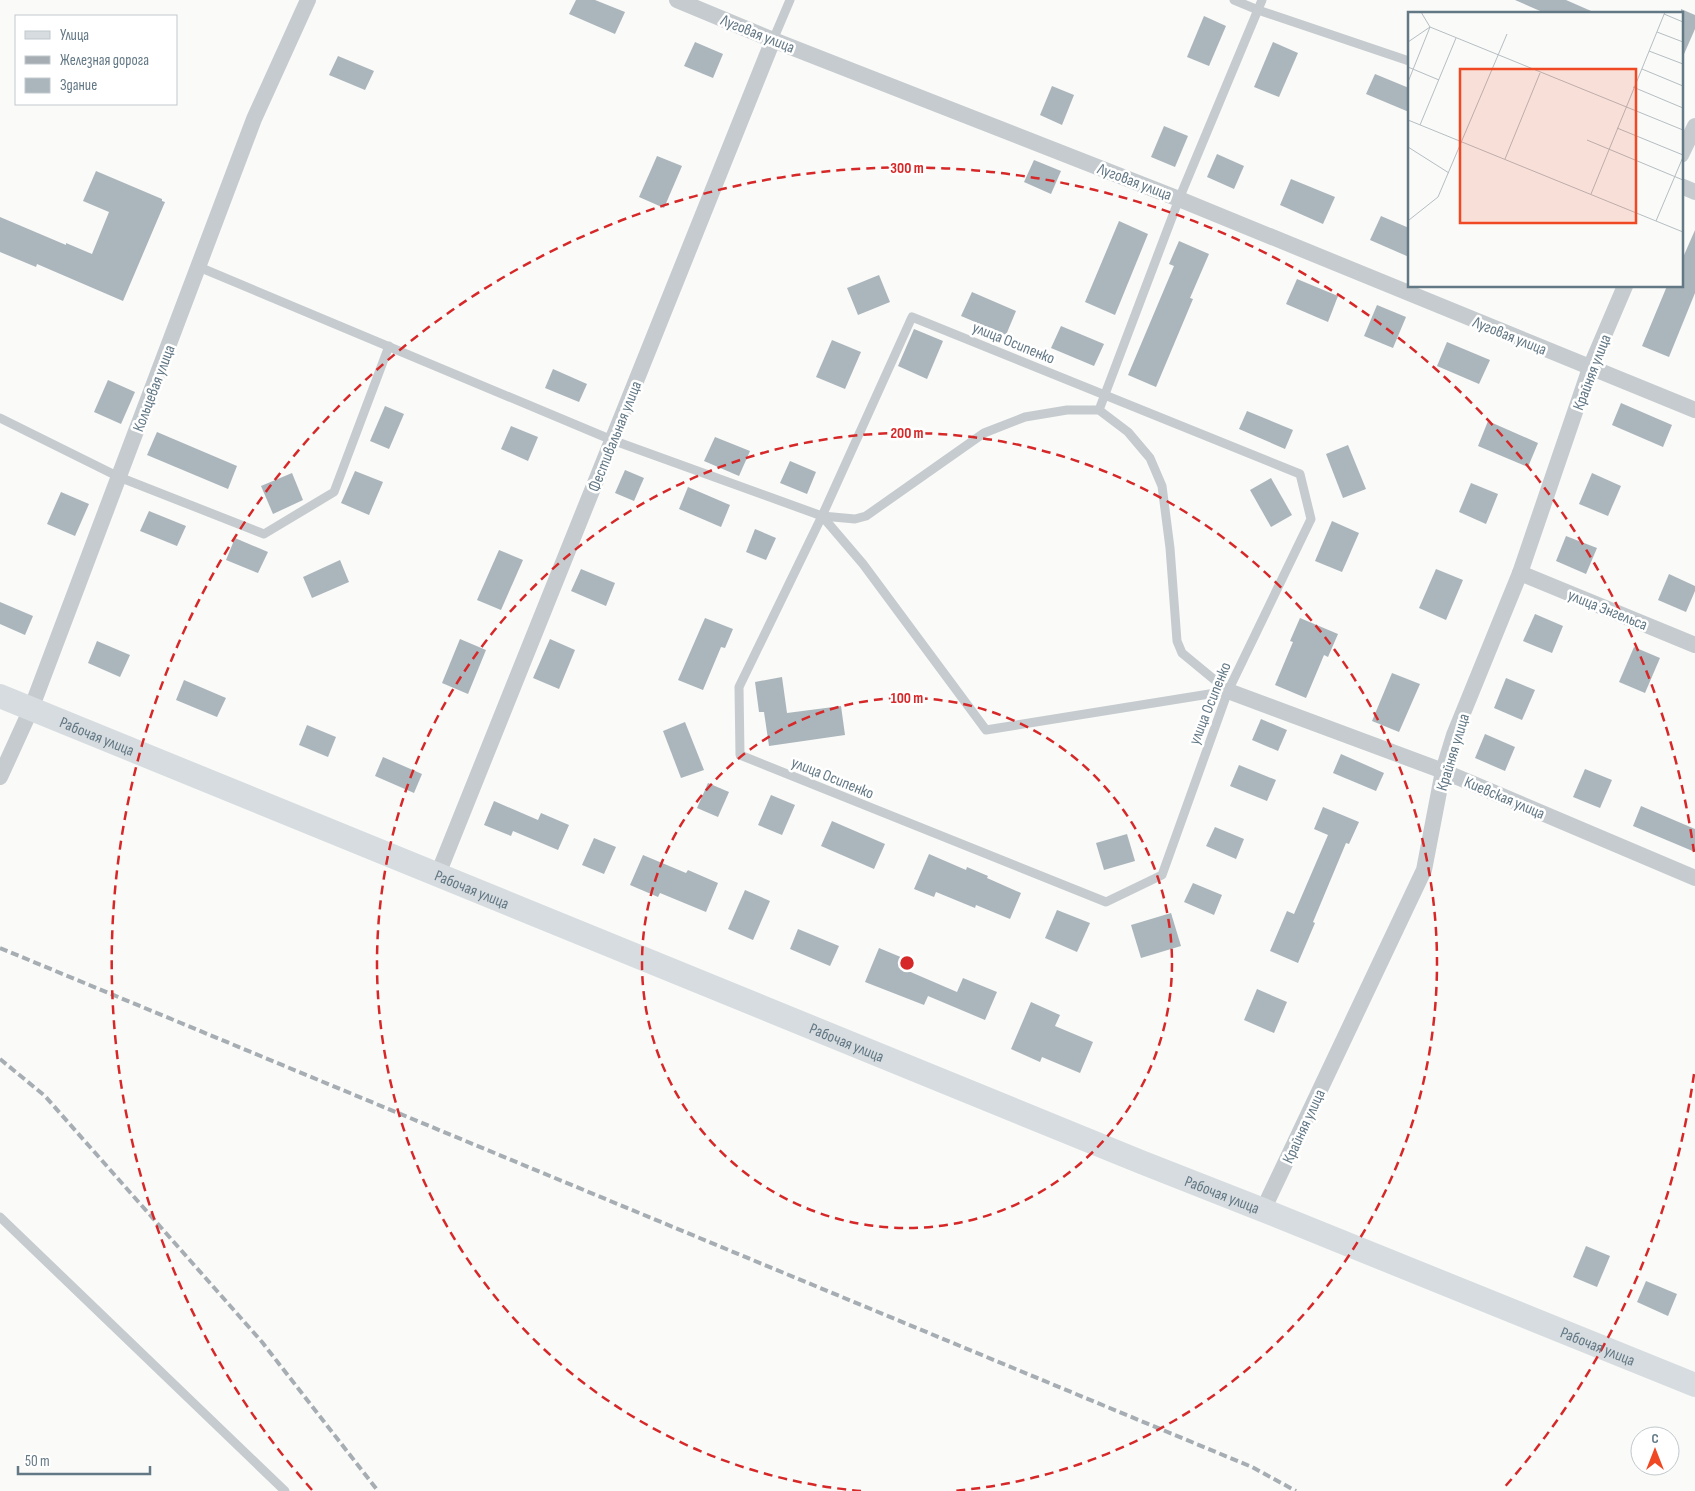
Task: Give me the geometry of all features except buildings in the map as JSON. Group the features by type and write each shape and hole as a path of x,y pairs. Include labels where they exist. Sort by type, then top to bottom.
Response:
{"main road":[{"name":"Рабочая улица","path":"0,696 1142,1162 1695,1385"}],"street":[{"name":"Кольцевая улица","path":"0,777 31,709 254,119 308,0"},
{"name":"Луговая улица","path":"677,0 773,40 1179,199 1695,410"},
{"name":"Фестивальная улица","path":"438,874 773,40"},
{"path":"1682,153 1695,126"},
{"path":"1682,186 1695,192"},
{"name":"Крайняя улица","path":"1263,1210 1424,870 1443,771 1454,735 1520,573 1590,368 1624,288"},
{"name":"улица Энгельса","path":"1520,573 1695,645"},
{"name":"Киевская улица","path":"1228,691 1443,771 1695,878"}],"lane":[{"name":"Фестивальная улица","path":"773,40 790,0"},
{"path":"1234,0 1258,10 1408,61"},
{"path":"1099,410 1179,199 1262,0"},
{"path":"199,267 612,440 822,516 855,519 866,516 984,433 1025,417 1067,410 1099,410 1128,432 1150,458 1162,486 1170,548 1177,641 1182,653 1228,691"},
{"name":"улица Осипенко","path":"912,317 1300,474 1311,519 1228,691 1162,875 1106,902 740,756 739,686 822,516 912,317"},
{"path":"0,418 119,477 264,534 334,492 389,346"},
{"path":"822,516 863,564 986,730 1228,691"},
{"path":"0,1217 285,1491"}],"railway":[{"path":"0,948 1252,1467 1296,1491"},
{"path":"0,1059 45,1096 262,1342 378,1491"}]}
